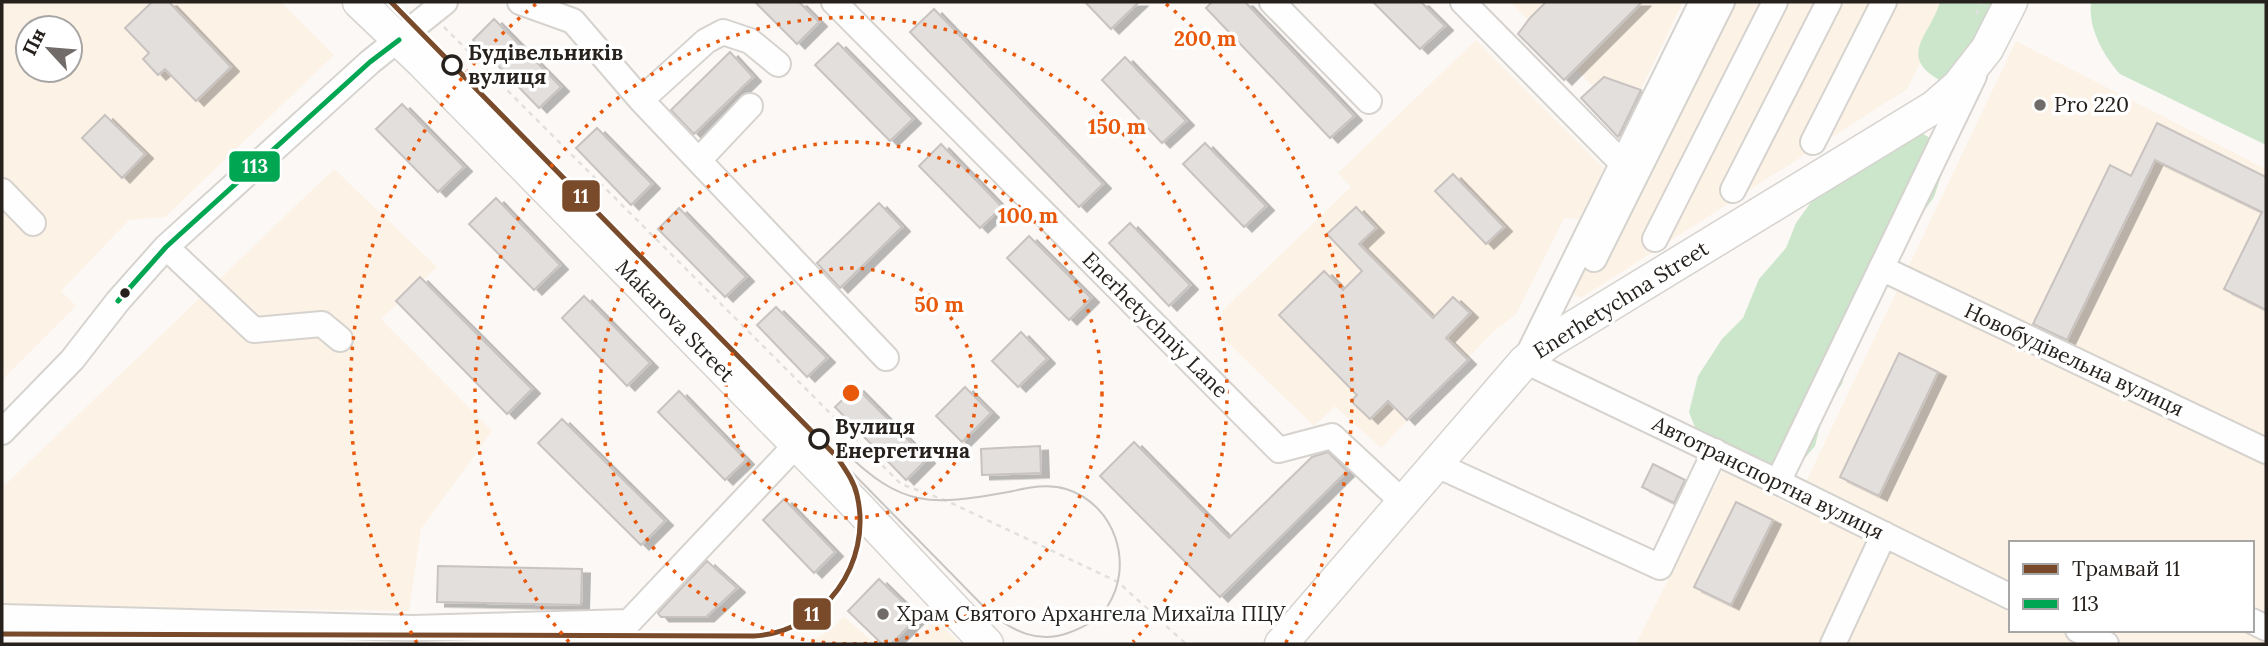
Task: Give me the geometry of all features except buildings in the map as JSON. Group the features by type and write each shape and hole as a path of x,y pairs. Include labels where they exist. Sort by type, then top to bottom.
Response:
{"main road":[{"name":"Makarova Street","path":"359,2 796,444 987,644"},
{"name":"Enerhetychna Street","path":"1281,644 1525,360 1549,342 1934,107 1958,86 1987,49 2011,2"}],"street":[{"path":"520,2 573,21 641,100 886,358"},
{"name":"Enerhetychniy Lane","path":"834,2 1279,450 1332,436 1404,503"},
{"path":"1272,2 1369,102"},
{"path":"1463,2 1622,163"},
{"path":"1525,360 1702,2"},
{"path":"1594,259 1722,2"},
{"path":"1655,239 1775,2"},
{"path":"1733,190 1829,2"},
{"path":"1812,142 1884,2"},
{"path":"2,432 72,360 118,301 166,247 370,62 438,8"},
{"path":"641,100 706,41 723,32 750,41 778,64"},
{"name":"Enerhetychna Street","path":"1778,482 1987,49"},
{"path":"699,160 750,106"},
{"path":"2,191 33,223"},
{"path":"166,247 254,330 322,324 340,339"},
{"name":"Новобудівельна вулиця","path":"1881,268 2266,451"},
{"name":"Автотранспортна вулиця","path":"1525,360 2009,596"},
{"path":"2,617 413,636 629,622 796,444"},
{"path":"1437,465 1660,567 1715,451"},
{"path":"1833,644 1884,534"},
{"path":"2082,632 2106,644"}],"path":[{"path":"438,8 901,484 947,501 1118,582 1186,644"}],"shaded area":[{"path":"2,2 281,2 334,55 165,217 129,220 61,291 76,306 2,380"},
{"path":"1510,2 1683,2 1618,137 1581,98 1593,86 1575,69 1564,80 1518,34 1528,20"},
{"path":"1710,2 1950,2 1907,89 1581,298 1566,290"},
{"path":"1476,40 1604,168 1579,219 1564,218 1517,313 1492,333 1381,448 1335,406 1314,426 1223,338 1222,311 1351,187 1338,173"},
{"path":"2016,41 2266,169 2266,644 1636,644 1723,470 1794,507"},
{"path":"334,169 437,267 381,319 492,431 421,529 409,611 5,606 4,486"},
{"path":"844,617 876,644 806,644 829,631"},
{"path":"936,620 961,644 908,644"}],"green space":[{"path":"1940,2 2018,2 1943,82 1929,73 1921,64 1918,55"},
{"path":"2091,2 2266,2 2266,145 2120,74 2098,41 2092,22"},
{"path":"1917,130 1933,140 1944,167 1934,197 1919,218 1893,230 1876,247 1871,266 1882,293 1871,320 1854,342 1842,384 1824,410 1815,446 1799,465 1776,472 1698,435 1689,412 1698,376 1722,339 1743,318 1759,279 1786,248 1796,223 1821,188"}],"tram line":[{"name":"11","path":"2,634 754,636 779,632 802,622 822,608 838,590 858,545 860,520 856,490 837,457 391,2"},
{"path":"837,457 990,613 1008,625 1026,634 1057,636 1090,623 1107,607 1119,573 1119,555 1108,522 1097,508 1083,497 1059,487 1044,486 958,500 918,498 883,483 843,450"}],"transit line":[{"name":"113","path":"118,301 166,247 370,62 399,40"}],"place":[{"name":"Будівельників вулиця","path":"452,65"},
{"name":"Pro 220","path":"2040,105"},
{"name":"Вулиця Енергетична","path":"819,439"},
{"name":"Храм Святого Архангела Михаїла ПЦУ","path":"883,614"}]}
